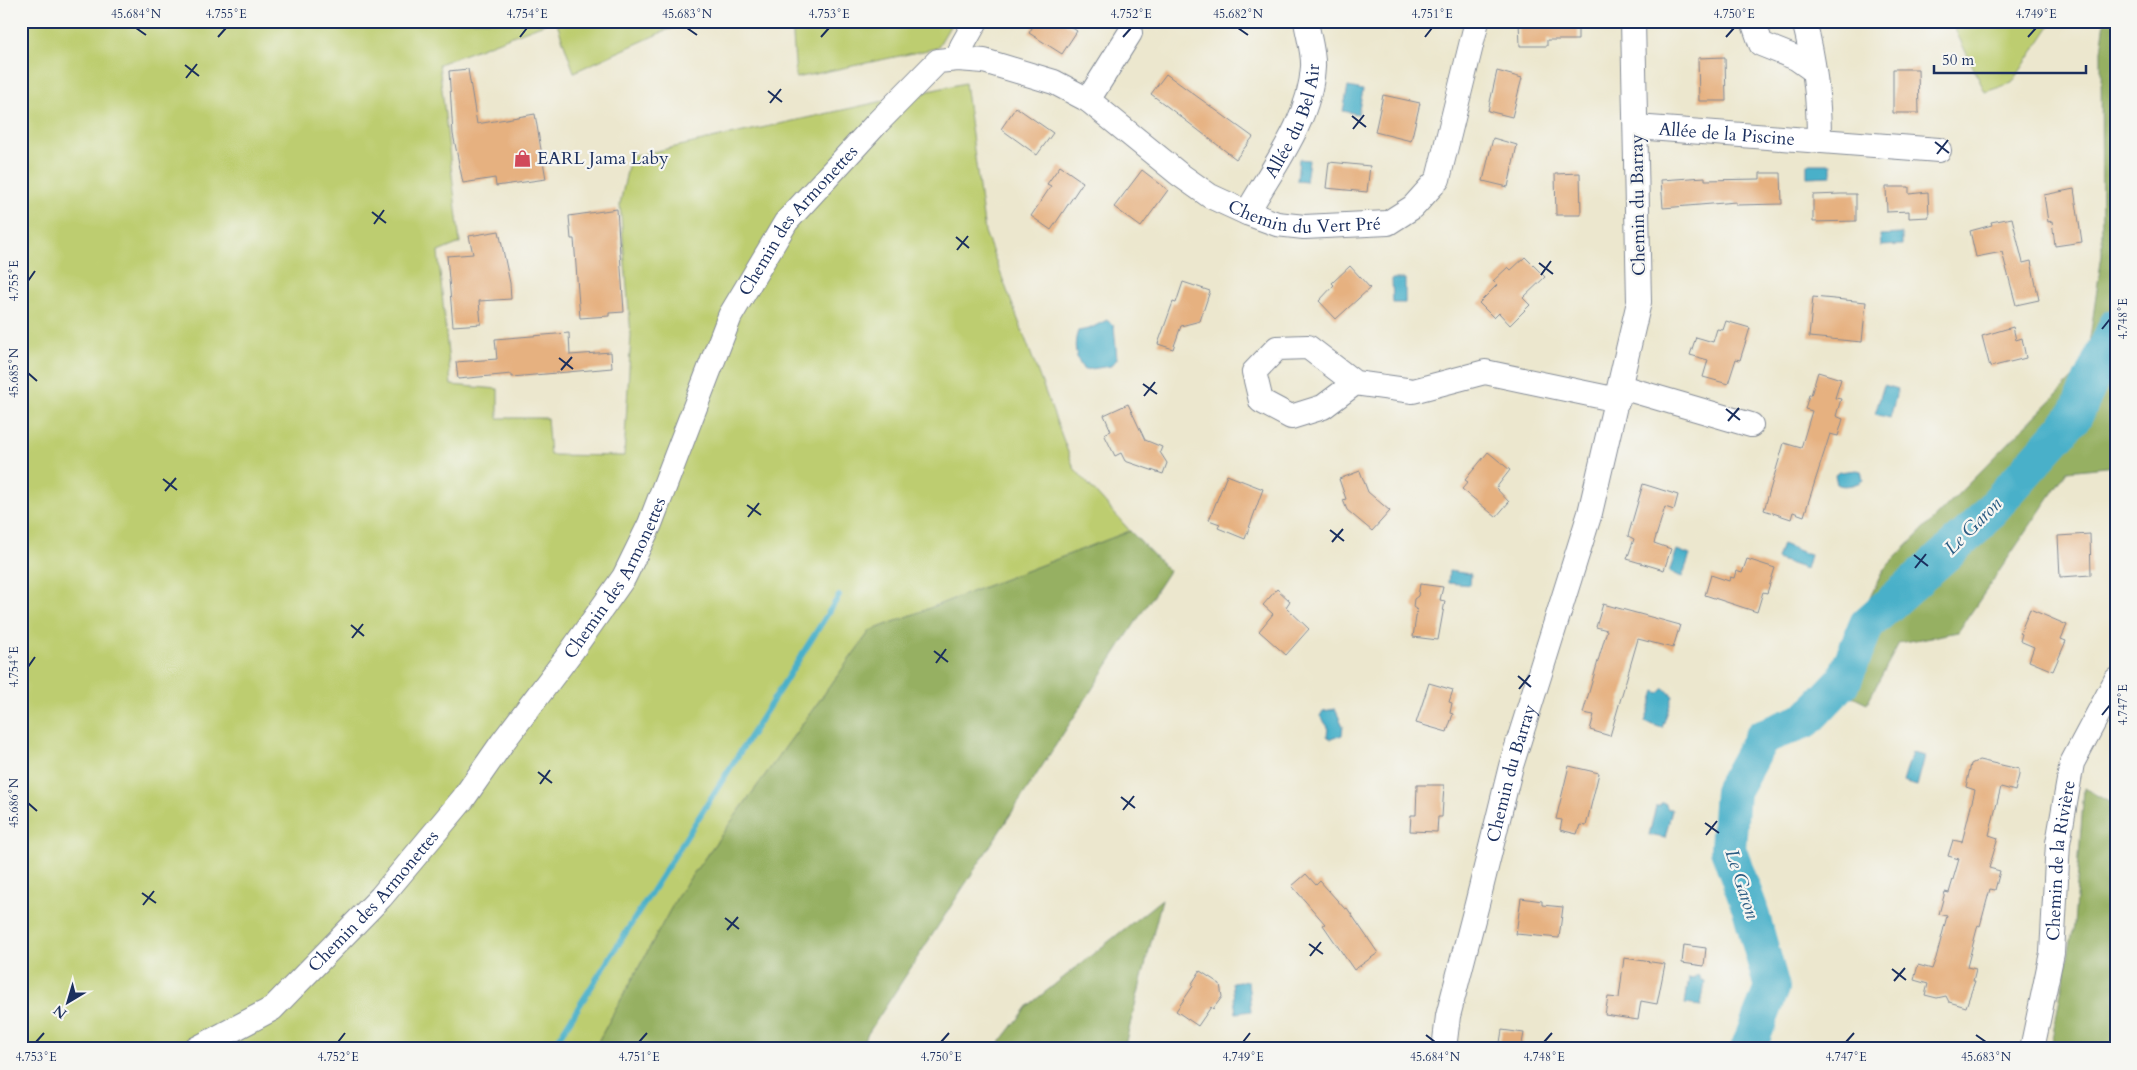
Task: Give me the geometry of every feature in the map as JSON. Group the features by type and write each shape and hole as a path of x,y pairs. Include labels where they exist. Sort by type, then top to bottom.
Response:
{"street":[{"path":"958,58 962,46 976,21"},
{"name":"Allée du Bel Air","path":"1247,214 1293,134 1307,103 1314,66 1306,21"},
{"name":"Chemin du Vert Pré","path":"958,58 984,62 1054,82 1088,100 1179,174 1210,196 1247,214 1277,224 1304,227 1388,223 1413,208 1438,179 1477,21"},
{"name":"Chemin du Barray","path":"1444,1049 1448,1016 1478,904 1511,766 1590,513 1639,302 1633,21"},
{"path":"1753,21 1761,44 1796,58 1813,70"},
{"name":"Allée de la Piscine","path":"1804,21 1819,114 1819,139"},
{"path":"1088,100 1130,33"},
{"name":"Chemin des Armonettes","path":"196,1049 272,1009 381,897 463,800 502,743 571,652 624,577 650,524 730,316 786,222 878,122 938,61 958,58"},
{"name":"Allée de la Piscine","path":"1636,127 1819,139 1939,150"},
{"path":"1355,383 1413,391 1485,372 1619,393 1751,425"},
{"name":"Chemin de la Rivière","path":"2032,1049 2052,953 2058,843 2072,763 2116,680"}],"green space":[{"path":"21,21 552,21 439,64 460,243 438,252 451,385 498,389 498,418 547,418 550,455 624,456 631,335 620,204 630,157 965,83 985,232 1074,468 1130,531 870,631 680,892 594,1049 21,1049"},
{"path":"556,21 700,21 667,30 574,72"},
{"path":"792,21 953,21 937,48 796,78"},
{"path":"1951,21 2053,21 2012,83 1985,92"},
{"path":"2105,21 2116,21 2116,466 2067,471 1958,632 1899,643 1867,703 1829,685 1883,570 2086,365 2102,255 2101,51"},
{"path":"1130,531 1169,571 858,1049 594,1049 680,892 870,631"},
{"path":"2084,788 2116,806 2116,1049 2050,1049 2074,925"},
{"path":"1162,899 1124,1049 995,1049 1029,1005"}],"water":[{"path":"1348,87 1363,90 1358,114 1343,111"},
{"path":"1299,159 1309,160 1306,182 1297,181"},
{"path":"1807,164 1831,164 1831,176 1807,177"},
{"path":"1902,234 1902,245 1881,246 1880,235"},
{"path":"1392,279 1405,279 1405,303 1393,303"},
{"path":"1107,320 1114,326 1117,359 1111,366 1084,370 1076,351 1078,331 1089,329"},
{"path":"1884,385 1898,389 1890,418 1875,414"},
{"path":"1861,471 1863,480 1850,485 1843,486 1837,484 1835,475 1839,472"},
{"path":"1782,544 1810,555 1806,569 1777,559"},
{"path":"1677,550 1690,555 1682,577 1669,572"},
{"path":"1449,571 1471,574 1470,585 1448,583"},
{"path":"1664,688 1673,696 1662,728 1645,722 1655,691 1659,693"},
{"path":"1335,709 1343,726 1342,735 1331,739 1327,736 1328,727 1320,716 1323,711"},
{"path":"1912,753 1925,756 1917,786 1903,782"},
{"path":"1661,803 1665,803 1668,809 1672,809 1665,838 1649,835 1656,806 1660,806"},
{"path":"1698,975 1701,980 1705,981 1701,1006 1685,1004 1689,978 1693,979"},
{"path":"1248,981 1251,1011 1236,1013 1232,983"}],"building":[{"path":"1036,21 1062,21 1077,31 1062,54 1029,33"},
{"path":"1519,21 1578,21 1578,40 1547,40 1547,46 1520,46"},
{"path":"1725,57 1726,101 1699,101 1698,58"},
{"path":"468,69 477,124 535,114 546,179 496,186 495,178 463,183 453,134 449,71"},
{"path":"1893,69 1918,69 1919,113 1893,113"},
{"path":"1497,71 1522,78 1512,117 1488,111"},
{"path":"1166,74 1253,137 1236,159 1151,94"},
{"path":"1383,95 1420,103 1411,141 1375,132"},
{"path":"1016,107 1053,133 1037,155 1001,129"},
{"path":"1493,138 1517,145 1508,187 1483,181"},
{"path":"1329,162 1370,166 1367,192 1326,188"},
{"path":"1060,166 1083,182 1051,230 1031,216 1051,186 1047,184"},
{"path":"1142,170 1168,190 1141,227 1114,207"},
{"path":"1580,173 1581,215 1556,215 1555,174"},
{"path":"1760,173 1781,173 1782,204 1736,205 1736,202 1663,208 1661,180 1705,177 1705,180 1760,179"},
{"path":"1886,187 1909,187 1909,194 1928,192 1929,217 1909,218 1909,211 1887,212"},
{"path":"2074,189 2082,242 2055,246 2052,221 2048,222 2044,195"},
{"path":"1856,194 1856,221 1813,222 1813,195"},
{"path":"617,209 624,312 609,313 609,316 580,318 574,239 571,239 569,216"},
{"path":"2012,218 2023,263 2031,261 2039,300 2016,305 2002,252 1976,257 1970,231 1992,225 1991,222"},
{"path":"499,231 510,283 511,299 479,301 481,324 453,326 447,256 473,254 469,236"},
{"path":"1525,257 1545,277 1523,298 1530,305 1510,325 1499,313 1494,318 1479,303 1497,285 1493,281 1508,267 1511,270"},
{"path":"1350,266 1370,288 1336,319 1319,301 1334,285 1332,283"},
{"path":"1183,282 1210,291 1200,321 1181,326 1173,349 1158,344 1173,302 1176,303"},
{"path":"1813,297 1866,302 1862,342 1809,337"},
{"path":"1726,321 1750,328 1740,360 1736,359 1728,384 1703,377 1708,360 1690,355 1696,337 1713,342 1717,329 1723,330"},
{"path":"2013,327 2016,340 2022,338 2026,358 1990,367 1982,336"},
{"path":"569,333 570,355 611,352 612,368 512,377 512,374 458,379 456,362 497,359 495,339"},
{"path":"1818,372 1841,379 1835,398 1841,399 1836,416 1843,419 1838,436 1830,434 1804,516 1793,512 1791,519 1764,510 1784,443 1801,448 1812,411 1805,409"},
{"path":"1128,404 1145,440 1162,447 1160,452 1167,463 1163,474 1125,461 1121,453 1115,456 1104,434 1111,431 1104,415"},
{"path":"1488,452 1510,470 1496,488 1509,502 1496,517 1462,489 1468,482 1465,480"},
{"path":"1360,471 1368,492 1390,511 1372,531 1347,510 1343,500 1346,499 1339,479"},
{"path":"1227,475 1263,489 1245,539 1218,528 1220,524 1209,520"},
{"path":"1643,484 1678,495 1674,510 1665,507 1654,543 1671,549 1664,570 1627,559 1634,539 1628,536"},
{"path":"2090,534 2091,575 2060,577 2058,536"},
{"path":"1747,559 1775,568 1767,593 1763,592 1757,612 1705,595 1711,575 1729,581 1730,577 1734,578 1736,571 1742,573"},
{"path":"1420,584 1443,587 1440,600 1445,601 1438,640 1413,637 1417,610 1413,607 1414,599 1418,596"},
{"path":"1277,589 1290,601 1286,607 1309,629 1286,655 1259,631 1273,614 1263,605"},
{"path":"1603,604 1680,625 1673,648 1638,639 1610,736 1590,730 1594,715 1583,713 1607,630 1596,627"},
{"path":"2030,609 2067,625 2061,639 2066,641 2053,671 2029,661 2034,647 2020,641 2022,634 2020,633"},
{"path":"1429,683 1453,690 1449,702 1452,703 1450,713 1453,714 1447,732 1416,723"},
{"path":"1979,760 2019,769 2019,775 2015,791 2001,787 1989,835 1998,838 1989,868 2000,871 1995,890 1990,889 1967,967 1976,969 1973,981 1975,981 1966,1007 1949,1002 1946,996 1937,998 1925,995 1928,984 1914,980 1918,965 1932,969 1936,958 1947,916 1939,914 1945,892 1949,893 1959,859 1948,856 1953,840 1962,842 1975,790 1966,787 1971,764"},
{"path":"1569,766 1599,773 1586,826 1580,825 1577,834 1560,830 1562,820 1556,819"},
{"path":"1417,785 1444,785 1442,817 1438,817 1437,832 1410,831 1411,815 1416,815"},
{"path":"1306,874 1316,885 1320,881 1345,909 1347,908 1378,953 1354,970 1323,925 1325,924 1292,886"},
{"path":"1521,898 1542,901 1542,905 1563,907 1559,938 1516,934"},
{"path":"1684,945 1706,948 1704,966 1682,963"},
{"path":"1624,958 1665,964 1657,1004 1641,1001 1638,1020 1605,1015 1608,997 1619,998"},
{"path":"1200,971 1220,984 1222,997 1213,1009 1211,1007 1198,1026 1176,1011 1193,986 1191,985"},
{"path":"1502,1030 1524,1033 1521,1049 1499,1049"}],"waterway":[{"name":"Le Garon","path":"1748,1049 1772,988 1750,909 1728,849 1732,791 1762,737 1806,720 1844,680 1867,624 1975,528 2075,416 2116,326"},
{"path":"552,1049 839,596"}],"place":[{"name":"EARL Jama Laby","path":"523,158"}]}
